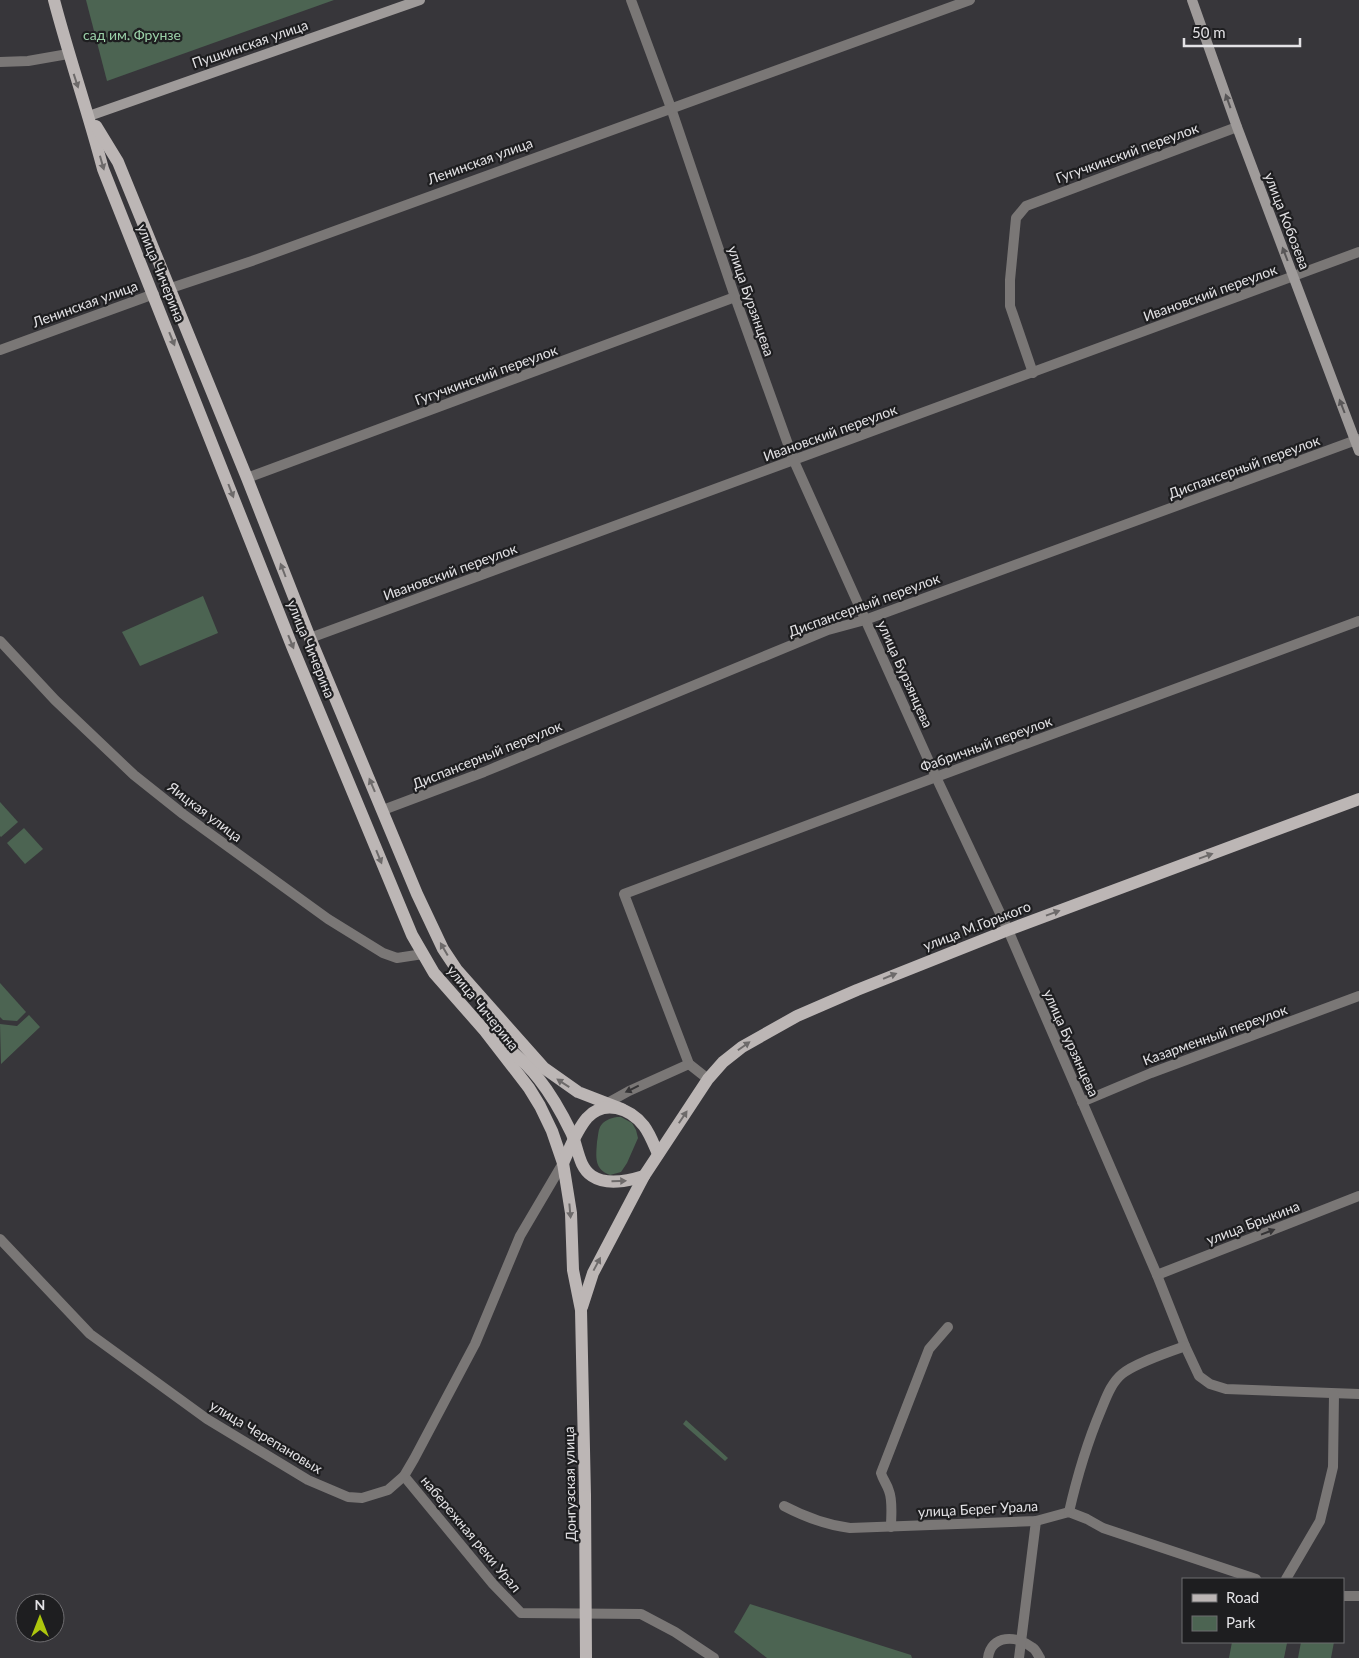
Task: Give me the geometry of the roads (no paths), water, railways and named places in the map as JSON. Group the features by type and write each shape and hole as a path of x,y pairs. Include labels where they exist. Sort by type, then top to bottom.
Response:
{"main road":[{"name":"улица Чичерина","path":"54,0 68,54 89,116 103,169 292,646 412,935 440,980 484,1031 528,1088 540,1106 552,1131 563,1163 571,1213 574,1270 581,1310"},
{"name":"Пушкинская улица","path":"89,116 420,0"},
{"name":"улица Кобозева","path":"1192,0 1237,127 1357,440 1359,452"},
{"name":"улица Чичерина","path":"89,116 118,162 310,638 420,902 443,949 457,970 544,1068 602,1106 622,1109 630,1113 646,1128 658,1154"},
{"name":"Ленинская улица","path":"154,294 170,288"},
{"name":"улица М.Горького","path":"658,1154 708,1079 723,1062 742,1047 797,1016 1008,930 1359,799"},
{"path":"484,1031 513,1051 528,1065 556,1104 576,1143 585,1171 592,1177 603,1181 618,1182 644,1176"},
{"path":"563,1163 576,1143 582,1125 588,1117 602,1106"},
{"path":"581,1310 593,1273 644,1176 658,1154"},
{"name":"Донгузская улица","path":"581,1310 586,1496 586,1658"}],"street":[{"name":"улица Бурзянцева","path":"631,0 671,108 735,297 794,461 936,776 1008,930 1157,1275 1184,1346 1199,1376 1210,1384 1226,1389 1359,1394"},
{"name":"Ленинская улица","path":"170,288 970,0"},
{"path":"0,62 28,61 68,54"},
{"name":"Гугучкинский переулок","path":"1034,373 1010,306 1010,280 1016,218 1026,206 1237,127"},
{"name":"Ивановский переулок","path":"310,638 1359,252"},
{"name":"Ленинская улица","path":"0,350 154,294"},
{"name":"Гугучкинский переулок","path":"247,478 735,297"},
{"name":"Диспансерный переулок","path":"382,810 484,772 828,630 865,620 1357,440"},
{"name":"Фабричный переулок","path":"689,1064 624,894 936,776 1359,621"},
{"name":"Яицкая улица","path":"0,641 55,700 134,775 183,814 328,919 383,953 398,958 423,954"},
{"name":"Казарменный переулок","path":"1082,1102 1159,1070 1359,996"},
{"path":"602,1106 628,1091 689,1064 708,1079"},
{"name":"улица Черепановых","path":"0,1239 90,1334 207,1419 308,1480 348,1497 362,1498 388,1490 404,1476 475,1344 520,1236 563,1163"},
{"name":"улица Брыкина","path":"1157,1275 1359,1196"},
{"path":"891,1527 889,1491 883,1482 881,1472 929,1349 948,1327"},
{"path":"1184,1346 1122,1374 1110,1388 1077,1476 1069,1512 1103,1528 1253,1578"},
{"path":"1287,1578 1320,1521 1333,1467 1334,1394"},
{"name":"набережная реки Урал","path":"404,1476 494,1584 522,1613 641,1614 675,1632 714,1658"},
{"name":"улица Берег Урала","path":"784,1506 802,1516 831,1526 850,1528 1036,1521 1069,1512"},
{"path":"1019,1658 1036,1521"},
{"path":"1344,1596 1359,1596"},
{"path":"988,1658 989,1649 996,1642 1007,1638 1021,1641 1034,1649 1040,1658"}],"park label":[{"name":"сад им. Фрунзе","path":"132,35"}]}
